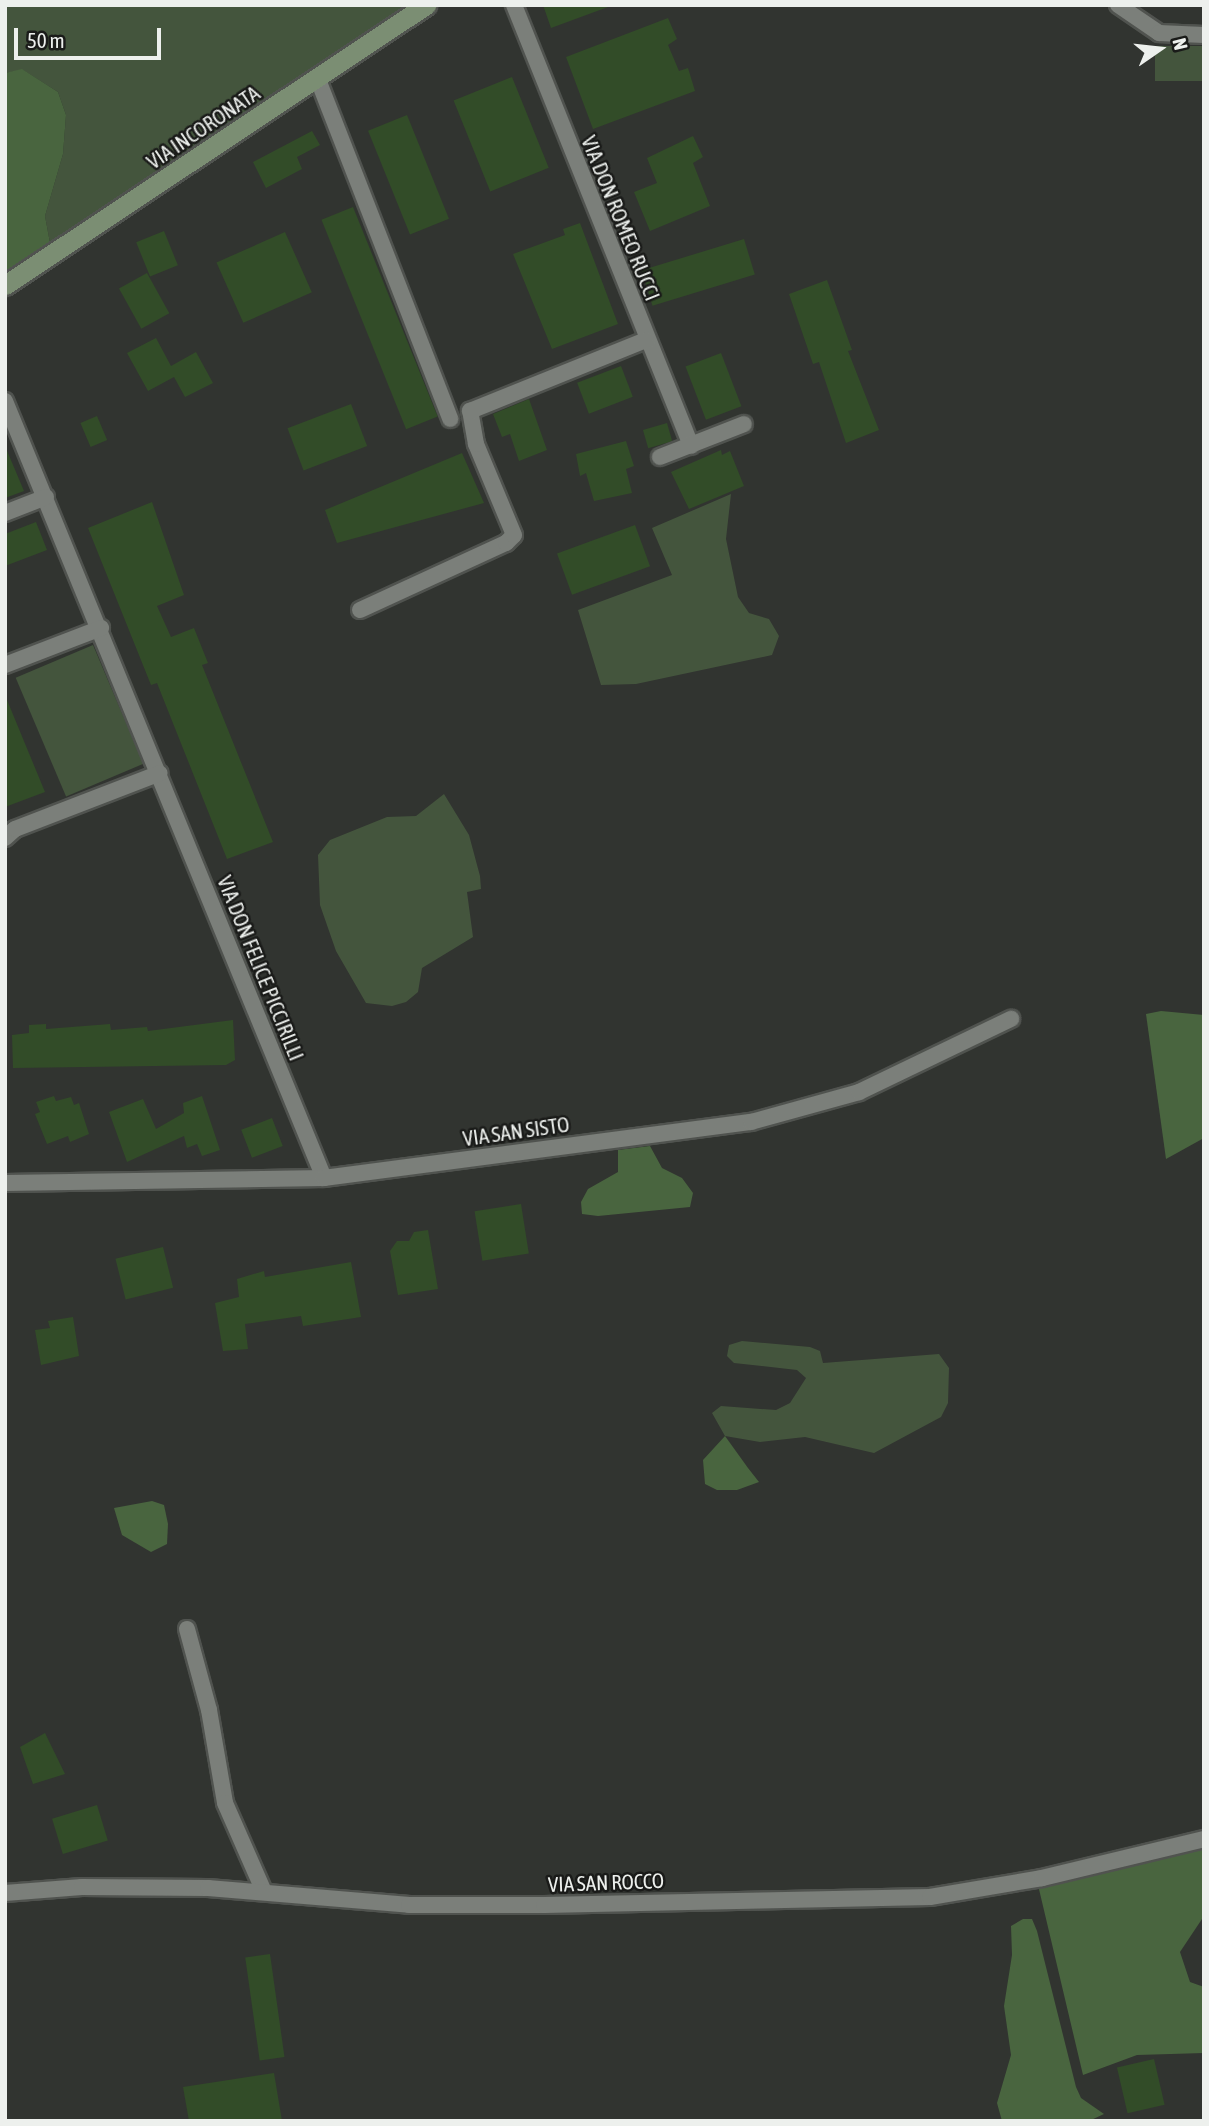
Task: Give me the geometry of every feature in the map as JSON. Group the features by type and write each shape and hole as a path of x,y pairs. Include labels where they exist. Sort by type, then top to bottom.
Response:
{"main road":[{"name":"VIA INCORONATA","path":"5,285 426,5"}],"street":[{"name":"VIA DON ROMEO RUCCI","path":"514,5 646,340 691,446"},
{"path":"1118,5 1159,33 1204,35"},
{"path":"317,77 450,419"},
{"path":"360,610 506,543 514,535 476,444 470,411 646,340"},
{"name":"VIA DON FELICE PICCIRILLI","path":"5,401 101,628 324,1178"},
{"path":"660,457 744,424"},
{"path":"5,513 46,497"},
{"path":"5,665 101,628"},
{"path":"5,838 28,824 160,773"},
{"name":"VIA SAN SISTO","path":"5,1183 324,1178 751,1122 859,1092 1012,1019"},
{"path":"187,1629 209,1710 225,1803 264,1892"},
{"name":"VIA SAN ROCCO","path":"5,1893 82,1887 264,1892 409,1905 930,1896 1042,1878 1204,1839"}],"green space":[{"path":"5,5 402,5 402,12 50,243 45,216 63,154 66,115 58,92 23,70 5,73"},
{"path":"1155,46 1204,46 1204,81 1155,81"},
{"path":"22,69 58,92 66,115 63,154 45,216 50,243 5,273 5,73"},
{"path":"731,494 726,539 738,597 749,613 769,619 779,636 772,655 636,684 601,685 578,610 672,575 652,528"},
{"path":"93,645 143,764 66,797 16,678"},
{"path":"444,794 469,835 480,876 481,889 467,892 473,937 422,968 418,992 406,1002 392,1006 366,1003 336,951 320,905 318,855 330,840 387,817 416,816"},
{"path":"1161,1011 1204,1015 1204,1138 1166,1159 1146,1014"},
{"path":"650,1146 662,1168 682,1178 693,1193 690,1207 598,1216 582,1214 581,1202 588,1189 618,1172 618,1150"},
{"path":"742,1341 810,1347 820,1351 823,1363 939,1354 949,1368 948,1403 941,1417 874,1453 805,1437 760,1442 725,1436 712,1413 721,1406 776,1410 790,1403 806,1378 797,1370 734,1363 727,1356 729,1345"},
{"path":"725,1436 759,1482 737,1490 717,1490 705,1484 703,1460"},
{"path":"152,1501 164,1505 168,1524 167,1544 151,1552 122,1535 114,1508"},
{"path":"1204,1844 1204,1916 1180,1952 1190,1982 1204,1987 1204,2053 1137,2055 1083,2075 1038,1885"},
{"path":"1023,1919 1032,1919 1037,1931 1076,2087 1081,2098 1104,2114 1089,2121 1002,2121 997,2103 1011,2055 1004,2006 1012,1955 1011,1926"}],"building":[{"path":"543,5 608,5 608,7 551,28"},
{"path":"668,18 677,39 668,45 679,71 688,68 695,91 593,129 566,57"},
{"path":"512,77 549,168 490,191 454,101"},
{"path":"407,115 449,219 410,235 368,131"},
{"path":"312,131 320,145 297,157 302,169 266,188 253,162"},
{"path":"693,136 703,157 693,163 710,206 650,231 634,192 657,183 647,158"},
{"path":"353,207 438,417 406,429 321,220"},
{"path":"580,223 618,324 552,349 513,254 565,235 563,229"},
{"path":"164,231 178,265 150,277 136,242"},
{"path":"285,232 312,292 243,323 216,263"},
{"path":"744,239 755,274 652,306 642,270"},
{"path":"147,273 169,313 141,329 119,289"},
{"path":"827,280 852,350 848,351 879,430 846,443 819,362 813,364 789,294"},
{"path":"156,338 171,366 196,352 213,383 185,397 174,377 148,391 127,353"},
{"path":"721,353 741,406 706,420 686,367"},
{"path":"621,366 633,397 589,414 577,383"},
{"path":"529,399 547,450 519,461 510,434 502,437 493,414"},
{"path":"351,404 367,446 304,470 288,428"},
{"path":"97,416 107,440 91,447 80,423"},
{"path":"667,423 672,441 648,448 643,430"},
{"path":"626,441 634,466 626,469 632,493 594,501 586,473 580,476 576,454"},
{"path":"5,446 24,491 5,498"},
{"path":"721,450 722,455 730,451 744,486 689,509 671,472"},
{"path":"462,453 484,503 337,543 325,510"},
{"path":"152,502 184,595 157,606 171,637 194,628 208,663 202,665 273,842 227,859 157,683 151,685 88,528"},
{"path":"36,522 47,550 5,566 5,534"},
{"path":"635,525 650,566 572,595 557,553"},
{"path":"7,700 45,792 5,807 5,701"},
{"path":"233,1020 235,1060 226,1065 13,1068 12,1035 29,1033 29,1025 46,1024 46,1029 110,1024 111,1030 147,1027 148,1031"},
{"path":"54,1096 56,1101 71,1097 74,1105 79,1103 89,1134 70,1142 68,1136 47,1144 35,1114 40,1112 36,1102"},
{"path":"202,1096 220,1150 202,1156 197,1144 187,1148 184,1136 127,1162 109,1112 143,1099 156,1129 184,1113 183,1103"},
{"path":"272,1118 283,1146 252,1158 241,1130"},
{"path":"521,1204 529,1253 482,1261 475,1211"},
{"path":"428,1230 438,1289 398,1295 390,1251 397,1241 409,1241 414,1232"},
{"path":"163,1247 173,1288 126,1300 115,1259"},
{"path":"351,1262 361,1317 303,1326 301,1316 245,1324 248,1349 223,1351 215,1303 239,1297 237,1279 264,1271 265,1277"},
{"path":"73,1317 79,1356 41,1365 35,1330 50,1328 48,1321"},
{"path":"45,1733 65,1774 33,1784 20,1747"},
{"path":"97,1805 108,1840 63,1854 52,1819"},
{"path":"270,1954 284,2057 260,2060 245,1957"},
{"path":"1154,2059 1165,2105 1128,2113 1117,2068"},
{"path":"274,2073 282,2121 189,2121 183,2087"}]}
